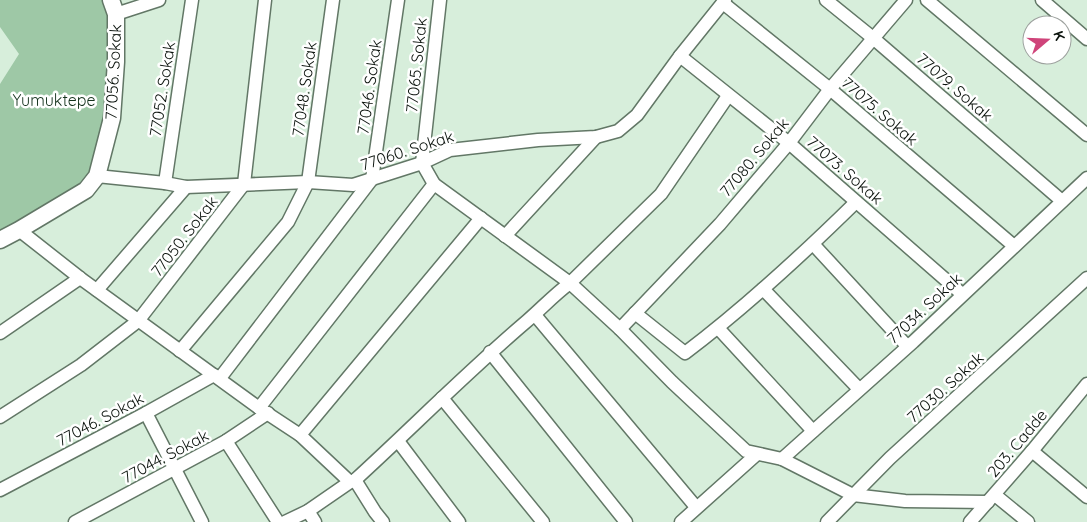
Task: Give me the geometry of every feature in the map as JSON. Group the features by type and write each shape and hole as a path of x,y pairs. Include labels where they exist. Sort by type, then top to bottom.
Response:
{"street":[{"path":"114,7 159,0"},
{"name":"77052. Sokak","path":"164,183 192,0"},
{"path":"244,184 265,0"},
{"name":"77048. Sokak","path":"180,351 288,222 308,182 333,0"},
{"name":"77046. Sokak","path":"372,179 398,0"},
{"name":"77065. Sokak","path":"422,163 440,0"},
{"name":"77079. Sokak","path":"826,0 873,38 1062,201"},
{"name":"77080. Sokak","path":"620,329 720,224 789,143 830,89 906,0"},
{"path":"928,0 1087,135"},
{"path":"1042,0 1087,39"},
{"name":"77060. Sokak","path":"97,176 186,187 308,182 353,185 422,163 450,150 538,140 596,137 618,131 638,115 680,56 724,1"},
{"name":"77075. Sokak","path":"724,1 1014,246"},
{"name":"77056. Sokak","path":"0,240 86,190 97,176 112,118 116,62 114,7"},
{"name":"77073. Sokak","path":"680,56 789,143 962,294"},
{"path":"285,522 308,510 352,481 398,441 490,352 570,283 661,194 728,96"},
{"path":"505,236 596,137"},
{"path":"422,163 434,184 570,283 746,451 782,459 854,495 905,501 991,498 1028,522"},
{"name":"77034. Sokak","path":"782,459 907,346 1087,178"},
{"path":"217,377 372,179"},
{"name":"77050. Sokak","path":"0,417 81,365 138,321 244,184"},
{"name":"77044. Sokak","path":"76,522 226,441 264,410 434,184"},
{"path":"97,290 186,187"},
{"path":"635,313 685,353 718,328 763,289 856,202"},
{"path":"300,436 481,218"},
{"path":"19,230 138,321 300,436 352,481 382,522"},
{"path":"813,244 907,346"},
{"path":"0,333 80,278"},
{"name":"77030. Sokak","path":"827,522 890,458 1087,278"},
{"path":"763,289 859,389"},
{"path":"534,314 696,507"},
{"path":"718,328 813,431"},
{"path":"490,352 626,522"},
{"name":"77046. Sokak","path":"0,490 217,377"},
{"name":"203. Cadde","path":"970,522 1087,385"},
{"path":"442,398 543,522"},
{"path":"146,413 202,522"},
{"path":"226,441 278,522"},
{"path":"398,441 459,522"},
{"path":"1032,451 1087,497"},
{"path":"680,522 757,454"},
{"path":"308,510 315,522"}],"green space":[{"name":"Yumuktepe","path":"0,0 105,0 110,40 109,97 92,171 85,182 0,234 0,84 19,54 0,27"}]}
